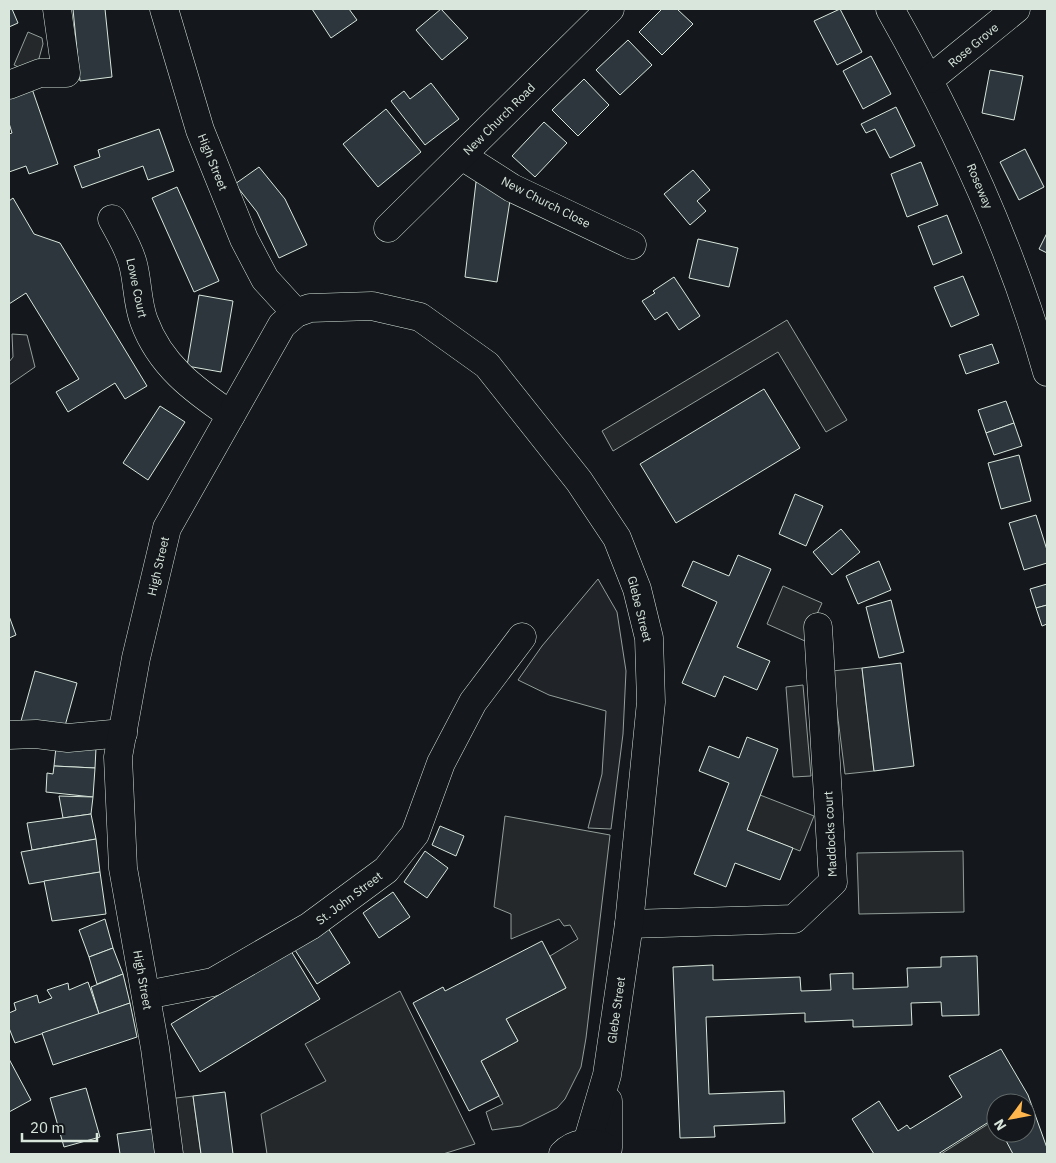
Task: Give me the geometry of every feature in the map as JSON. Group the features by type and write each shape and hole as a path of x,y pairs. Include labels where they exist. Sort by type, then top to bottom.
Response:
{"street":[{"path":"9,85 40,74 66,73 57,9"},
{"name":"High Street","path":"164,9 200,130 244,239 265,279 296,313 282,325 167,528 136,658 118,757 123,868 146,994 168,1154"},
{"name":"New Church Road","path":"388,228 610,9"},
{"name":"Roseway","path":"890,9 930,79 987,203 1041,328 1047,372"},
{"name":"Rose Grove","path":"930,79 1016,9"},
{"name":"New Church Close","path":"462,156 512,188 632,245"},
{"name":"Lowe Court","path":"112,219 134,265 143,320 155,345 170,367 192,389 231,415"},
{"name":"Glebe Street","path":"296,313 310,308 372,306 420,317 487,365 579,482 617,538 637,589 649,638 651,702 629,924 607,1075 604,1148"},
{"name":"Maddocks court","path":"629,924 794,919 833,882 818,627"},
{"name":"St. John Street","path":"146,994 213,982 310,926 386,870 415,834 441,763 473,702 522,637"},
{"path":"9,735 36,734 68,738 123,733"},
{"path":"563,1154 576,1145 604,1148"}],"shaded area":[{"path":"28,32 42,38 43,44 38,62 28,71 14,65"},
{"path":"787,320 847,420 826,432 778,352 613,451 602,431"},
{"path":"12,334 27,335 35,367 9,385 9,362 13,357"},
{"path":"598,579 617,612 626,671 623,734 611,829 588,828 602,774 606,711 549,695 518,680 542,646"},
{"path":"783,586 822,603 805,641 767,624"},
{"path":"862,668 874,771 845,774 832,671"},
{"path":"803,685 811,776 793,777 786,687"},
{"path":"760,795 814,816 800,851 747,830"},
{"path":"505,816 610,835 581,1067 565,1099 557,1108 521,1126 492,1130 486,1112 503,1104 481,1061 518,1041 506,1019 566,988 550,956 578,939 570,925 564,926 559,919 511,939 511,914 494,907"},
{"path":"963,851 964,912 859,914 857,853"},
{"path":"400,991 475,1144 443,1154 267,1154 261,1114 326,1081 305,1044"},
{"path":"193,1096 201,1154 176,1154 168,1099"},
{"path":"986,1125 986,1143 1020,1143 1024,1154 941,1154"}],"building":[{"path":"9,9 12,9 18,23 9,27"},
{"path":"73,9 105,9 112,77 80,81"},
{"path":"312,9 349,9 357,20 331,38"},
{"path":"441,9 468,38 442,60 416,30"},
{"path":"662,9 677,9 693,24 662,55 639,32"},
{"path":"840,9 862,52 837,65 814,21"},
{"path":"628,40 652,65 620,95 596,70"},
{"path":"871,56 891,94 863,109 843,71"},
{"path":"990,70 1023,76 1014,120 982,113"},
{"path":"584,79 609,105 578,136 552,110"},
{"path":"30,83 58,164 29,174 26,166 9,172 9,134 12,133 9,123 9,90"},
{"path":"431,83 459,119 425,145 391,101 404,91 410,99"},
{"path":"896,107 915,146 890,158 875,129 866,133 861,124"},
{"path":"386,109 421,152 378,187 343,144"},
{"path":"544,122 567,143 535,177 512,156"},
{"path":"159,129 174,171 148,180 143,166 82,188 74,166 100,157 98,150"},
{"path":"1025,149 1044,187 1019,200 1000,162"},
{"path":"921,162 938,205 907,217 891,174"},
{"path":"259,167 285,199 307,245 279,258 257,212 235,184"},
{"path":"693,170 710,190 697,201 706,211 690,225 664,194"},
{"path":"476,182 512,188 497,282 465,277"},
{"path":"177,187 219,281 194,292 152,198"},
{"path":"13,198 34,234 60,243 147,386 125,399 115,383 68,412 56,392 79,379 26,293 9,304 9,201"},
{"path":"947,215 962,253 933,265 918,226"},
{"path":"1047,233 1047,253 1039,249"},
{"path":"698,239 738,248 729,287 689,278"},
{"path":"963,276 979,315 951,327 934,287"},
{"path":"674,277 700,316 679,330 667,312 655,320 642,301"},
{"path":"199,295 233,301 221,372 187,366"},
{"path":"992,344 999,363 966,374 959,355"},
{"path":"764,389 800,448 676,523 640,464"},
{"path":"1006,401 1014,423 986,433 978,410"},
{"path":"160,406 185,422 148,480 123,463"},
{"path":"1014,423 1022,446 994,455 986,433"},
{"path":"1019,455 1031,501 1001,509 988,463"},
{"path":"795,494 823,506 806,546 779,534"},
{"path":"1036,515 1047,550 1047,563 1024,570 1009,523"},
{"path":"841,529 860,552 832,575 813,552"},
{"path":"738,555 771,569 737,647 770,661 757,690 724,676 715,697 682,683 717,602 682,586 693,561 729,576"},
{"path":"879,561 891,590 858,604 846,576"},
{"path":"1047,584 1047,605 1036,608 1030,589"},
{"path":"891,600 904,652 879,658 866,607"},
{"path":"1047,605 1047,624 1042,626 1036,608"},
{"path":"9,616 16,635 9,638"},
{"path":"901,663 914,766 874,771 862,668"},
{"path":"35,671 77,683 63,733 21,721"},
{"path":"747,737 778,749 747,830 793,848 780,880 735,863 726,887 694,874 729,783 699,771 709,746 739,758"},
{"path":"56,747 96,748 95,768 54,766"},
{"path":"54,766 95,768 93,797 46,792 47,773 53,774"},
{"path":"59,796 93,797 91,814 63,818"},
{"path":"91,814 96,839 32,850 27,823"},
{"path":"440,826 464,836 456,856 432,845"},
{"path":"96,839 100,872 29,884 21,852"},
{"path":"425,851 448,868 427,898 404,882"},
{"path":"100,872 106,914 52,921 44,881"},
{"path":"393,892 410,917 379,938 363,913"},
{"path":"105,919 113,948 89,957 79,930"},
{"path":"328,928 350,963 317,984 295,950"},
{"path":"542,941 566,988 506,1019 518,1041 481,1061 499,1096 469,1111 413,1003 443,987 445,991"},
{"path":"113,948 123,974 97,984 89,957"},
{"path":"291,951 320,999 200,1072 171,1024"},
{"path":"977,956 979,1015 942,1016 941,1002 911,1003 912,1025 853,1027 853,1020 805,1022 805,1013 706,1017 709,1094 784,1091 785,1123 714,1126 715,1137 680,1138 673,967 713,965 713,980 800,977 801,991 831,990 830,974 853,973 853,989 908,987 907,968 941,967 941,957"},
{"path":"123,974 130,1003 99,1014 91,987"},
{"path":"88,982 99,1014 15,1043 9,1028 9,1013 16,1010 14,1003 37,995 39,1003 52,998 47,990 68,983 69,990"},
{"path":"130,1003 137,1037 53,1065 42,1033"},
{"path":"1001,1049 1027,1093 986,1093 986,1124 938,1154 874,1154 852,1119 879,1101 898,1131 907,1125 910,1129 962,1097 949,1076"},
{"path":"9,1059 31,1100 9,1112"},
{"path":"86,1088 100,1137 64,1147 50,1098"},
{"path":"225,1092 233,1154 201,1154 193,1096"},
{"path":"1036,1117 1047,1148 1047,1154 1013,1154 1007,1143 1036,1143"},
{"path":"152,1129 156,1154 120,1154 117,1134"}]}
